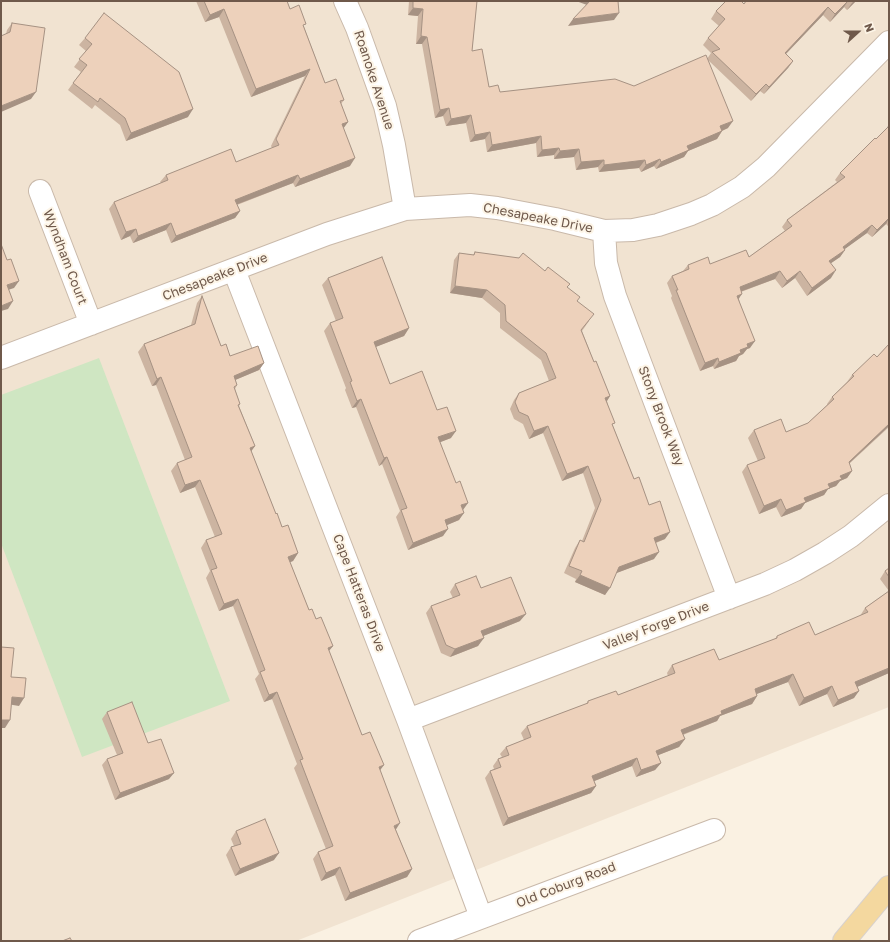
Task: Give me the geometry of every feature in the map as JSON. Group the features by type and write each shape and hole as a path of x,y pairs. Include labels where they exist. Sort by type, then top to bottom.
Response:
{"main road":[{"path":"844,941 889,887"}],"street":[{"name":"Roanoke Avenue","path":"345,1 357,28 385,106 406,209"},
{"name":"Chesapeake Drive","path":"1,358 338,230 406,209 470,205 497,208 555,219 604,231 633,230 691,214 712,205 742,187 766,168 889,42"},
{"name":"Wyndham Court","path":"40,191 90,324"},
{"name":"Stony Brook Way","path":"604,231 606,263 615,296 729,598"},
{"name":"Cape Hatteras Drive","path":"234,270 408,720 481,917"},
{"name":"Valley Forge Drive","path":"408,720 729,598 795,570 850,536 889,505"},
{"name":"Old Coburg Road","path":"420,941 714,830"}],"shaded area":[{"path":"1,1 889,1 889,707 296,941 1,941"}],"green space":[{"path":"99,358 230,701 82,757 1,543 1,395"}],"building":[{"path":"204,1 287,1 290,9 299,5 306,24 303,25 325,83 336,79 344,100 340,101 348,122 342,124 355,158 300,179 298,175 235,200 240,211 176,236 171,223 138,236 136,229 126,232 114,202 168,180 166,175 231,149 236,162 279,145 276,139 310,69 256,89 224,9 210,15"},
{"path":"413,1 477,1 472,51 482,49 489,87 498,85 500,92 615,79 634,86 706,55 733,121 720,126 722,131 687,146 689,150 661,162 660,159 646,165 645,160 604,165 604,160 581,162 579,149 560,151 559,148 542,150 541,136 492,145 490,132 475,135 471,115 451,119 449,108 440,110 427,37 421,36 423,9 413,8"},
{"path":"590,1 618,1 619,13 573,19"},
{"path":"726,1 741,1 744,4 746,1 848,1 835,14 828,7 785,53 793,61 769,87 766,84 756,94 712,52 720,49 708,38 725,19 716,11"},
{"path":"104,13 179,72 193,109 131,133 125,118 100,98 98,102 73,83 87,65 79,59 92,44 85,38"},
{"path":"12,23 45,28 36,92 1,106 1,36 10,32"},
{"path":"888,127 889,218 877,230 872,225 843,247 845,250 829,261 836,270 812,288 800,271 787,281 780,271 740,287 742,294 737,296 755,341 747,344 748,347 740,350 741,353 719,362 718,358 705,363 676,290 678,290 672,276 689,269 688,265 708,257 710,264 746,250 749,257 792,226 787,220 845,177 840,173"},
{"path":"1,244 7,260 11,259 19,281 7,285 13,301 1,306"},
{"path":"475,252 519,258 523,253 545,271 548,267 570,284 567,287 580,297 577,301 594,314 581,330 594,362 596,361 610,396 605,398 615,423 612,424 634,479 639,477 649,505 660,501 670,532 654,538 659,552 619,567 610,588 580,575 582,571 569,566 580,540 584,542 601,500 588,466 567,474 548,426 534,431 528,416 519,412 515,402 519,393 556,378 546,353 506,321 505,305 487,290 455,286 459,253 474,255"},
{"path":"382,257 409,328 374,342 390,384 422,371 437,410 447,407 456,431 438,437 456,483 460,481 468,503 461,505 464,513 445,520 448,529 413,543 401,510 407,508 387,457 384,458 361,399 357,401 350,382 352,381 330,323 343,318 328,278"},
{"path":"202,296 221,346 226,344 230,356 258,346 264,363 234,376 237,385 234,387 240,404 238,405 255,446 250,448 282,527 288,525 298,553 288,557 309,610 312,609 316,619 321,617 333,646 328,648 362,735 370,732 384,765 379,767 400,823 394,826 412,869 350,893 340,867 326,873 318,852 333,846 300,760 303,759 277,692 269,695 260,672 265,670 238,599 224,604 211,570 217,568 206,540 222,534 200,480 185,485 177,463 192,457 161,377 157,379 144,344 195,324"},
{"path":"889,344 889,424 849,462 852,471 840,476 842,479 828,484 830,488 804,498 806,502 786,510 781,499 764,506 747,465 765,458 754,430 781,419 786,432 808,423 834,399 832,397 854,376 852,375 874,354 877,357"},
{"path":"889,568 889,577 885,571"},
{"path":"476,576 481,588 511,577 526,614 481,631 484,638 455,649 446,645 431,606 460,595 455,584"},
{"path":"889,591 889,668 855,682 859,691 838,700 832,686 804,698 793,674 755,689 757,696 721,711 722,714 681,730 685,739 656,751 661,763 641,770 637,758 592,776 596,786 508,818 490,771 501,767 498,759 509,755 506,747 531,737 527,726 588,703 588,701 616,691 618,695 675,673 672,665 714,649 719,660 777,638 777,636 809,622 815,635 868,612 865,608"},
{"path":"1,647 14,648 11,677 26,678 24,698 12,697 10,720 1,720"},
{"path":"132,702 148,743 161,739 174,773 120,793 107,759 123,753 107,712"},
{"path":"265,819 279,853 240,869 231,847 241,844 236,831"},
{"path":"70,938 72,941 62,941"}]}
